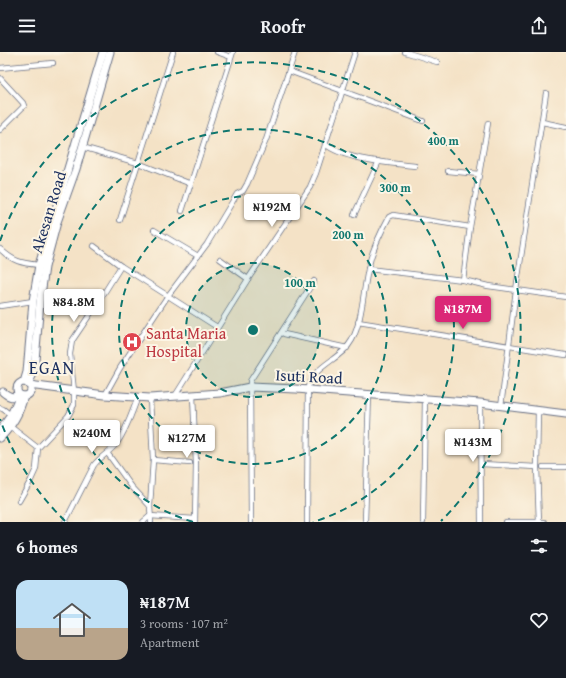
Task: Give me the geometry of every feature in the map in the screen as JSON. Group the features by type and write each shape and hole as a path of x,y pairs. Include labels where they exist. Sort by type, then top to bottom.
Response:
{"street":[{"name":"Akesan Road","path":"30,372 33,301 39,265 104,52"},
{"name":"Akesan Road","path":"28,385 46,267 57,222 82,147 110,52"},
{"path":"120,220 172,52"},
{"path":"182,211 232,55 217,52"},
{"path":"105,395 120,368 198,256 237,194 243,191 247,184 260,156 295,52"},
{"path":"175,396 248,279 310,187 355,52"},
{"path":"404,52 437,62"},
{"path":"0,68 53,63"},
{"path":"289,71 423,121"},
{"path":"0,78 24,103 21,110 0,130"},
{"path":"501,406 510,346 516,290 546,93"},
{"path":"542,122 566,127"},
{"path":"463,280 470,227 488,123"},
{"path":"325,144 336,151 372,161 415,166"},
{"path":"82,147 138,163 191,184"},
{"path":"354,215 379,162"},
{"path":"448,171 479,174"},
{"path":"307,522 308,390 310,382 313,377 347,348 352,341 358,322 368,269 389,217 393,215 470,227"},
{"path":"154,230 198,256"},
{"path":"94,246 168,297 217,327"},
{"path":"0,249 13,260 20,263 39,265"},
{"path":"220,259 248,279"},
{"path":"19,502 36,468 38,448 72,411 74,405 70,354 72,342 121,266"},
{"path":"368,269 463,280 516,290 566,297"},
{"path":"251,522 250,387 252,377 314,281"},
{"path":"0,306 33,301"},
{"path":"358,322 566,355"},
{"path":"284,334 347,348"},
{"path":"0,438 11,427 19,405 20,394 17,386 21,382 28,385 28,394 20,394 10,397 2,391"},
{"name":"Isuti Road","path":"28,385 105,395 150,398 220,393 250,387 308,390 480,404 566,414"},
{"path":"365,522 368,394"},
{"path":"143,522 150,516 195,521 196,464 193,395"},
{"path":"66,522 94,465 101,457 108,454 123,432 138,397"},
{"path":"150,398 153,460 150,506 151,522"},
{"path":"423,522 425,399"},
{"path":"480,404 481,522"},
{"path":"0,431 19,405"},
{"path":"0,408 11,415"},
{"path":"538,411 537,467 539,522"},
{"path":"11,427 38,448"},
{"path":"108,454 132,487 150,506"},
{"path":"153,460 190,463"},
{"path":"481,464 537,467"},
{"path":"543,467 566,468"},
{"path":"506,522 544,522"}],"place":[{"name":"Santa Maria Hospital","path":"132,342"}],"district":[{"name":"EGAN","path":"52,367"}]}
